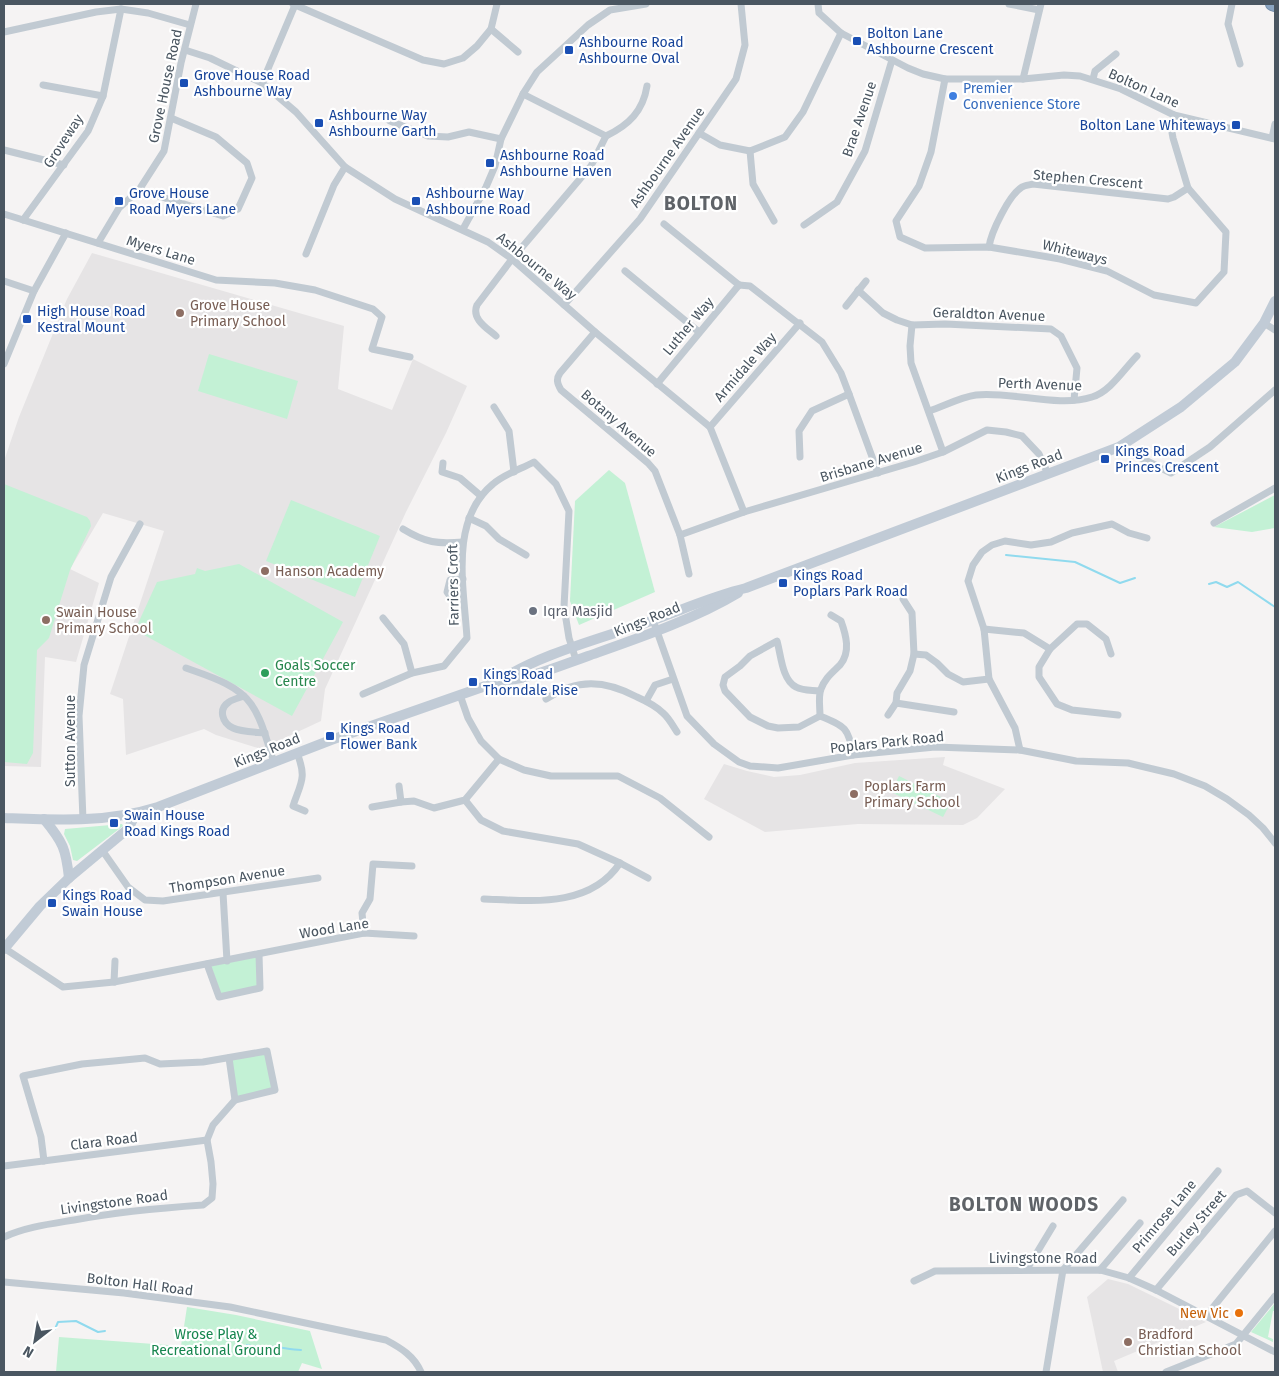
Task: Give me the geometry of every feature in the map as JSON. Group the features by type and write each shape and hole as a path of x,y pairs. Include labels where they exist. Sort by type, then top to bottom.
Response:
{"street":[{"name":"Grove House Road","path":"98,243 119,208 139,190 164,151 181,63 196,4"},
{"path":"262,83 294,4 423,60 444,64 463,58 477,46 491,29 497,4"},
{"path":"463,229 495,166 500,138 537,72 610,7 646,4"},
{"name":"Ashbourne Avenue","path":"564,304 640,219 736,80 745,45 741,4"},
{"name":"Bolton Lane","path":"818,4 819,13 842,33 892,60 923,74 945,79 1023,78 1064,75 1093,79 1121,89 1174,116 1274,139"},
{"path":"1009,4 1040,7 1023,78"},
{"path":"1232,4 1228,24 1240,64"},
{"path":"4,32 96,12 121,9 148,13 190,25"},
{"name":"Groveway","path":"23,220 88,131 103,96 121,9"},
{"path":"491,29 518,52"},
{"path":"699,133 720,145 750,151 785,137 803,112 842,33"},
{"name":"Ashbourne Way","path":"185,50 210,58 262,83 296,112 345,167 395,199 463,229 488,242 512,259 595,332 710,426"},
{"path":"1093,79 1095,71 1116,54"},
{"name":"Brae Avenue","path":"804,225 837,202 865,151 892,60"},
{"name":"Whiteways","path":"945,79 931,152 919,186 896,221 900,238 925,248 989,246 1060,259 1107,271 1154,295 1196,303 1224,272 1226,232 1188,188 1172,138 1171,127 1174,116"},
{"path":"43,85 103,96"},
{"path":"496,336 477,319 475,310 512,259 591,166 606,136 621,129 634,116 645,100 647,86"},
{"path":"523,94 606,136"},
{"path":"139,190 223,216 238,209 252,178 247,163 216,138 171,118"},
{"path":"390,121 428,136 448,137 469,132 500,138"},
{"path":"1274,139 1275,124"},
{"path":"4,150 64,165"},
{"path":"750,151 753,184 774,221"},
{"path":"306,254 334,185 345,167"},
{"name":"Stephen Crescent","path":"989,246 990,238 1011,198 1022,187 1033,184 1168,199 1174,198 1188,188"},
{"name":"Myers Lane","path":"4,214 216,280 275,283 315,290 373,309 382,317 372,349 410,357"},
{"path":"664,224 739,285 750,286 822,342 849,394 878,473"},
{"path":"4,363 34,290 66,233"},
{"path":"624,271 699,332"},
{"path":"4,281 34,290"},
{"path":"846,306 866,281"},
{"name":"Luther Way","path":"657,384 739,285"},
{"name":"Geraldton Avenue","path":"858,290 883,313 912,325 945,324 1051,329 1062,336 1077,368 1074,400"},
{"name":"Kings Road","path":"497,682 515,670 571,649 654,626 721,604 746,588 1119,447 1181,407 1236,362 1264,323 1275,301"},
{"name":"Armidale Way","path":"710,426 800,323"},
{"path":"1264,323 1275,330"},
{"path":"912,325 911,363 943,452"},
{"name":"Botany Avenue","path":"595,332 560,373 557,379 558,386 655,470 680,535 689,574"},
{"name":"Perth Avenue","path":"929,411 975,395 1074,400 1093,397 1106,388 1137,356"},
{"path":"1119,447 1171,473 1210,447 1275,390"},
{"path":"800,457 799,431 812,411 849,394"},
{"path":"494,407 509,431 514,472"},
{"path":"491,421 498,415"},
{"path":"710,426 744,512"},
{"name":"Brisbane Avenue","path":"680,535 744,512 943,452 987,430 1022,436 1039,454 1048,474"},
{"name":"Farriers Croft","path":"363,694 412,673 444,666 466,638 463,542 469,518 481,496 493,484 534,462 556,484 569,511 564,607 571,649"},
{"path":"443,463 442,472 460,478 481,496"},
{"path":"1214,523 1275,488"},
{"path":"469,518 486,526 499,539 526,555"},
{"name":"Sutton Avenue","path":"83,820 79,716 84,665 111,577 140,524"},
{"path":"1020,750 1014,728 989,679 984,630 968,580 973,565 982,552 992,545 1005,541 1031,545 1051,542 1072,533 1112,524 1129,533 1147,538"},
{"path":"404,528 420,539 442,544 463,542"},
{"path":"456,605 447,592 450,580 463,579"},
{"path":"888,715 896,703 897,693 910,671 914,654 912,613 903,599"},
{"path":"820,716 820,691 825,678 841,663 847,650 842,617 831,615"},
{"path":"382,618 404,644 412,673"},
{"path":"1111,654 1106,639 1087,624 1077,624 1050,649 1039,667 1039,677 1057,704 1072,710 1118,715"},
{"name":"Kings Road","path":"4,818 83,820 135,814 297,753 497,682 517,680 576,660 654,626"},
{"name":"Poplars Park Road","path":"654,626 687,716 714,744 739,762 750,766 778,768 853,755 936,747 1020,750 1076,761 1128,763 1174,774 1205,786 1227,799 1256,822 1275,843"},
{"path":"984,630 1024,633 1050,649"},
{"path":"820,691 802,690 790,683 785,673 777,641 750,656 725,677 723,684 725,691 750,717 768,726 778,728 798,727 820,716 838,723 850,736 853,755"},
{"path":"571,649 576,660"},
{"path":"914,654 926,655 948,674 963,682 989,679"},
{"path":"186,668 218,680 244,696 251,705 265,733 274,762"},
{"path":"646,701 655,685 673,679"},
{"path":"546,699 561,689 580,684 605,684 646,701 664,713 677,732"},
{"path":"460,695 468,718 481,741 499,759 524,770 551,776 618,776 660,798 709,838"},
{"path":"244,696 230,701 224,706 222,715 225,723 234,729 265,733"},
{"path":"896,703 954,712"},
{"path":"297,753 304,774 293,806 305,811"},
{"path":"372,807 414,801 434,808 465,800 499,759"},
{"path":"399,786 401,802"},
{"path":"465,800 481,820 503,831 578,844 648,878"},
{"path":"4,948 40,906 69,878 129,828 135,814"},
{"path":"44,819 61,839 67,855 69,878"},
{"name":"Thompson Avenue","path":"102,850 128,887 145,900 164,902 318,878"},
{"path":"484,899 527,901 575,897 594,888 613,873 620,863"},
{"path":"364,934 362,913 370,899 373,864 412,866"},
{"path":"223,893 227,961"},
{"name":"Wood Lane","path":"4,948 63,987 114,982 364,934 414,936"},
{"path":"207,964 219,997 260,988 258,954"},
{"path":"114,982 115,962"},
{"path":"44,1161 41,1137 23,1076 82,1064 145,1058 160,1064 176,1064 268,1051 276,1090 235,1100 213,1125 207,1140"},
{"path":"229,1058 235,1100"},
{"name":"Clara Road","path":"4,1166 207,1140"},
{"name":"Livingstone Road","path":"4,1237 38,1226 120,1212 203,1205 212,1198 213,1184 207,1140"},
{"name":"Primrose Lane","path":"1129,1278 1218,1171"},
{"name":"Burley Street","path":"1156,1290 1236,1195 1246,1191 1275,1213"},
{"path":"1046,1372 1063,1270 1123,1200"},
{"path":"1100,1270 1140,1223"},
{"path":"1027,1269 1053,1226"},
{"path":"1206,1316 1275,1231"},
{"name":"Livingstone Road","path":"914,1281 934,1271 1100,1270 1129,1278 1156,1290 1275,1352"},
{"name":"Bolton Hall Road","path":"4,1282 124,1293 230,1307 386,1340 404,1349 417,1363 420,1372"},
{"path":"1166,1372 1236,1344 1275,1296"}],"shaded area":[{"name":"Hanson Academy","path":"92,253 344,326 338,389 392,410 413,359 467,386 446,433 406,512 325,689 321,721 261,749 216,735 204,729 126,755 123,699 110,694 164,531 103,513 70,569 99,583 76,662 45,657 41,767 4,766 4,461 19,417 67,299"},
{"name":"Poplars Farm Primary School","path":"945,757 943,765 1005,789 977,818 963,825 858,824 765,832 704,799 724,764 774,777 800,775 855,763"},
{"name":"Bradford Christian School","path":"1108,1279 1128,1284 1206,1322 1114,1361 1118,1372 1103,1372 1087,1297"}],"green space":[{"path":"209,354 298,381 287,419 198,391"},
{"path":"609,470 625,483 655,592 579,625 570,601 575,501"},
{"name":"Swain House Primary School","path":"4,484 87,517 91,526 70,570 49,638 37,650 33,753 27,764 4,762"},
{"path":"1275,495 1275,528 1252,532 1214,527"},
{"path":"291,500 380,536 355,597 266,561"},
{"name":"Goals Soccer Centre","path":"239,564 343,622 292,716 135,630 157,582 195,574 197,568 205,571"},
{"path":"899,776 951,802 943,817 891,792"},
{"path":"122,824 123,826 77,861 73,860 70,846 64,834 65,829"},
{"path":"256,957 257,986 221,994 211,966"},
{"path":"266,1053 272,1088 237,1097 232,1060"},
{"path":"1275,1303 1275,1311 1273,1311 1268,1337 1273,1339 1273,1342 1251,1332"},
{"name":"Wrose Play & Recreational Ground","path":"187,1307 236,1315 310,1331 322,1369 302,1363 298,1372 56,1372 59,1337 181,1346"}],"waterway":[{"path":"1006,555 1075,562 1120,583 1135,578"},
{"path":"1209,584 1216,582 1227,587 1238,582 1275,607"},
{"path":"55,1329 58,1322 76,1321 98,1332 105,1331"},
{"path":"247,1345 301,1350"}],"place":[{"name":"Bolton Lane Ashbourne Crescent","path":"857,41"},
{"name":"Ashbourne Road Ashbourne Oval","path":"569,50"},
{"name":"Grove House Road Ashbourne Way","path":"184,83"},
{"name":"Premier Convenience Store","path":"953,96"},
{"name":"Ashbourne Way Ashbourne Garth","path":"319,123"},
{"name":"Bolton Lane Whiteways","path":"1236,125"},
{"name":"Ashbourne Road Ashbourne Haven","path":"490,163"},
{"name":"Grove House Road Myers Lane","path":"119,201"},
{"name":"Ashbourne Way Ashbourne Road","path":"416,201"},
{"name":"Grove House Primary School","path":"180,313"},
{"name":"High House Road Kestral Mount","path":"27,319"},
{"name":"Kings Road Princes Crescent","path":"1105,459"},
{"name":"Hanson Academy","path":"265,571"},
{"name":"Kings Road Poplars Park Road","path":"783,583"},
{"name":"Iqra Masjid","path":"533,611"},
{"name":"Swain House Primary School","path":"46,620"},
{"name":"Goals Soccer Centre","path":"265,673"},
{"name":"Kings Road Thorndale Rise","path":"473,682"},
{"name":"Kings Road Flower Bank","path":"330,736"},
{"name":"Poplars Farm Primary School","path":"854,794"},
{"name":"Swain House Road Kings Road","path":"114,823"},
{"name":"Kings Road Swain House","path":"52,903"},
{"name":"New Vic","path":"1239,1313"},
{"name":"Bradford Christian School","path":"1128,1342"}],"district":[{"name":"BOLTON","path":"701,203"},
{"name":"BOLTON WOODS","path":"1024,1204"}]}
